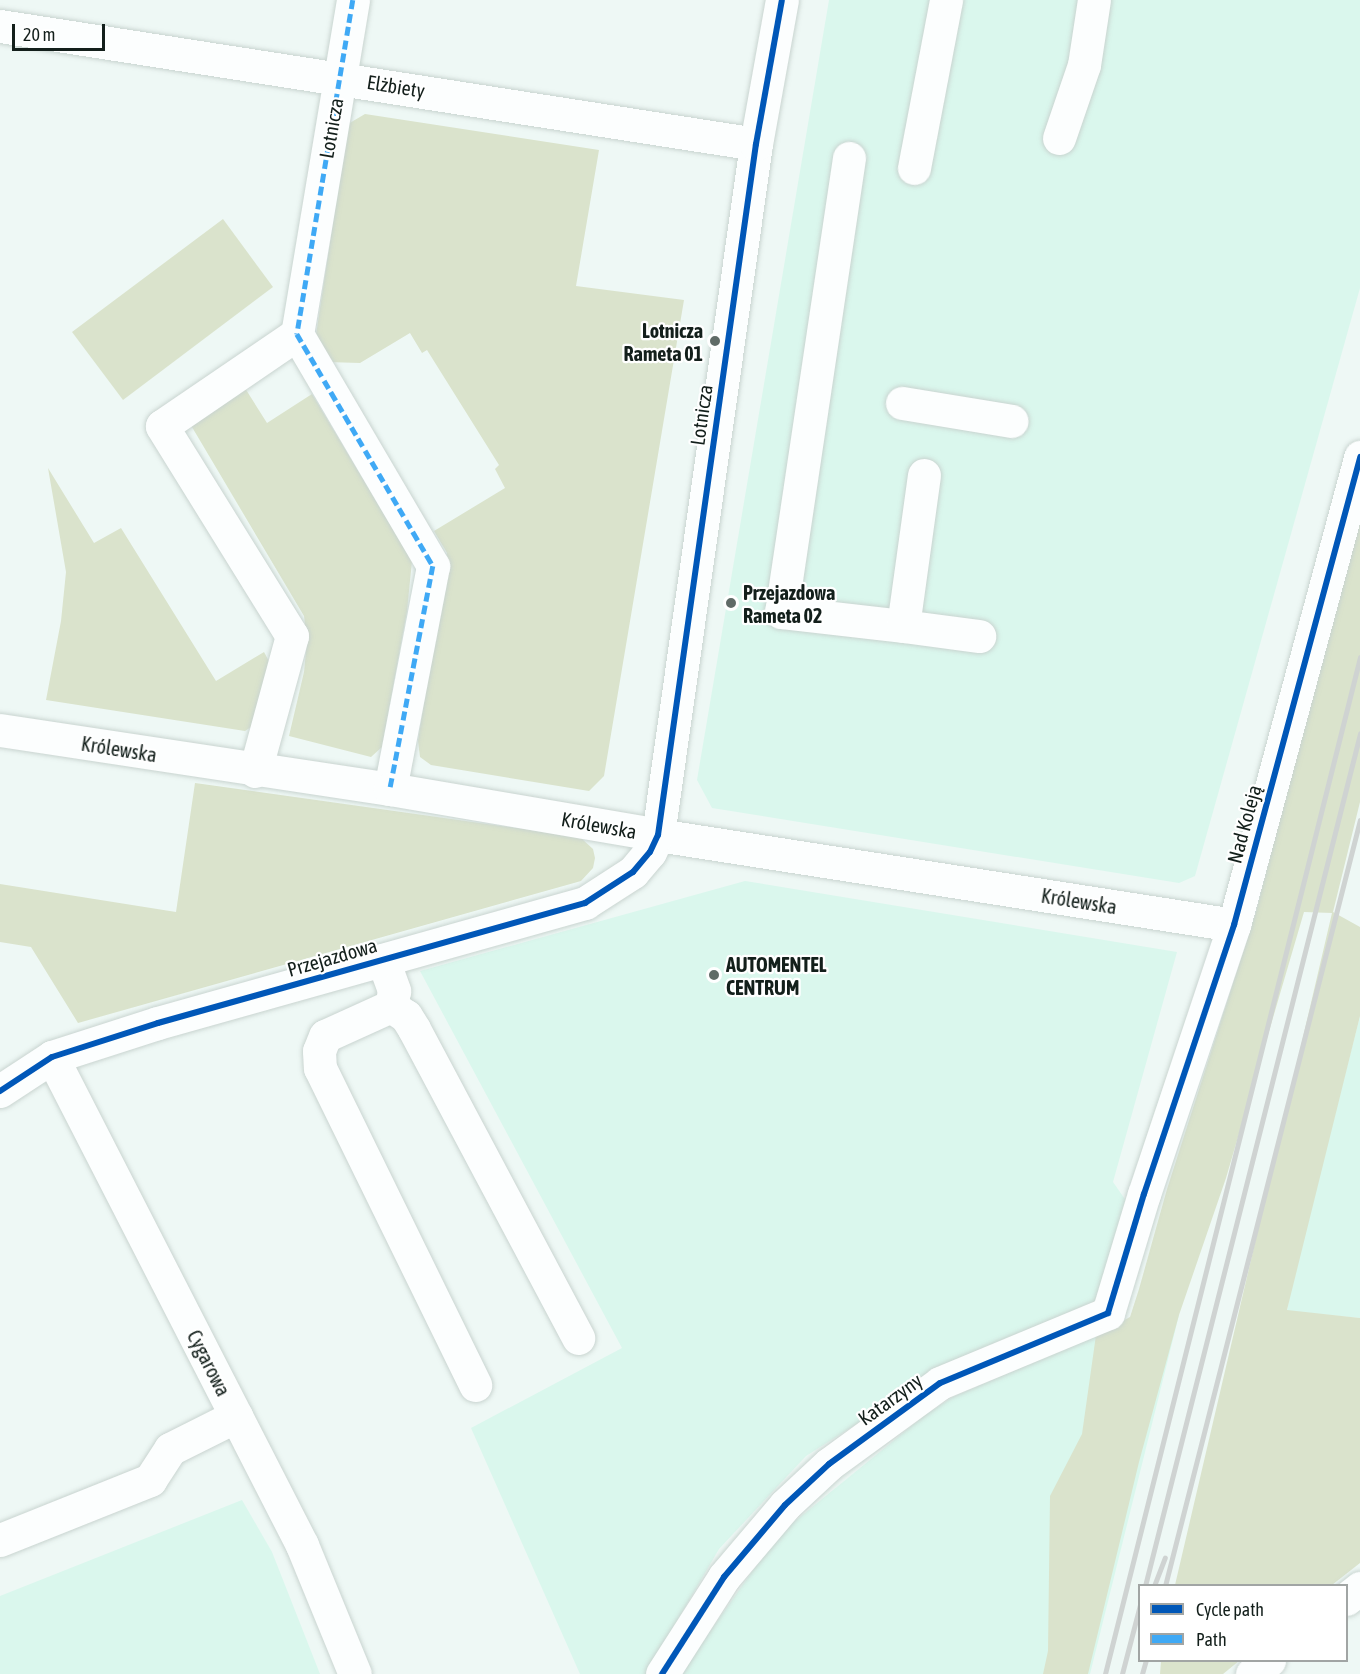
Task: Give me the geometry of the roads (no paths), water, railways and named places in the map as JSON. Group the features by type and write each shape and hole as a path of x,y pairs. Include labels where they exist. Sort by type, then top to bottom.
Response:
{"street":[{"name":"Lotnicza","path":"297,334 352,0"},
{"name":"Lotnicza","path":"658,835 756,144 782,0"},
{"path":"914,168 946,0"},
{"path":"1059,138 1084,65 1094,0"},
{"name":"Elżbiety","path":"0,26 340,77 756,144"},
{"path":"849,158 781,612 979,636"},
{"path":"255,771 292,636 162,426 297,334 433,566 390,789"},
{"path":"902,403 1012,421"},
{"name":"Nad Koleją","path":"1144,1194 1234,925 1360,457"},
{"path":"903,627 924,475"},
{"name":"Królewska","path":"0,730 255,771 390,789 658,835 1234,925"},
{"name":"Przejazdowa","path":"0,1091 52,1057 158,1023 585,903 633,872 650,852 658,835"},
{"path":"383,960 394,991 391,1006"},
{"path":"391,1006 406,1016 414,1029 578,1338"},
{"path":"391,1006 325,1036 319,1051 320,1068 475,1385"},
{"name":"Cygarowa","path":"52,1057 302,1545 355,1674"},
{"name":"Katarzyny","path":"662,1674 724,1577 785,1505 829,1464 940,1383 1108,1313 1144,1194"},
{"path":"0,1540 150,1480 170,1449 236,1416"},
{"path":"1348,1598 1360,1588"},
{"path":"1252,1674 1267,1662"}],"railway":[{"path":"1105,1674 1360,657"},
{"path":"1146,1584 1360,734"},
{"path":"1166,1584 1360,820"},
{"path":"1155,1584 1165,1558"},
{"path":"1122,1674 1138,1613"},
{"path":"1142,1674 1145,1662"}],"place":[{"name":"Lotnicza Rameta 01","path":"715,341"},
{"name":"Przejazdowa Rameta 02","path":"731,603"},
{"name":"AUTOMENTEL CENTRUM","path":"714,975"}]}
